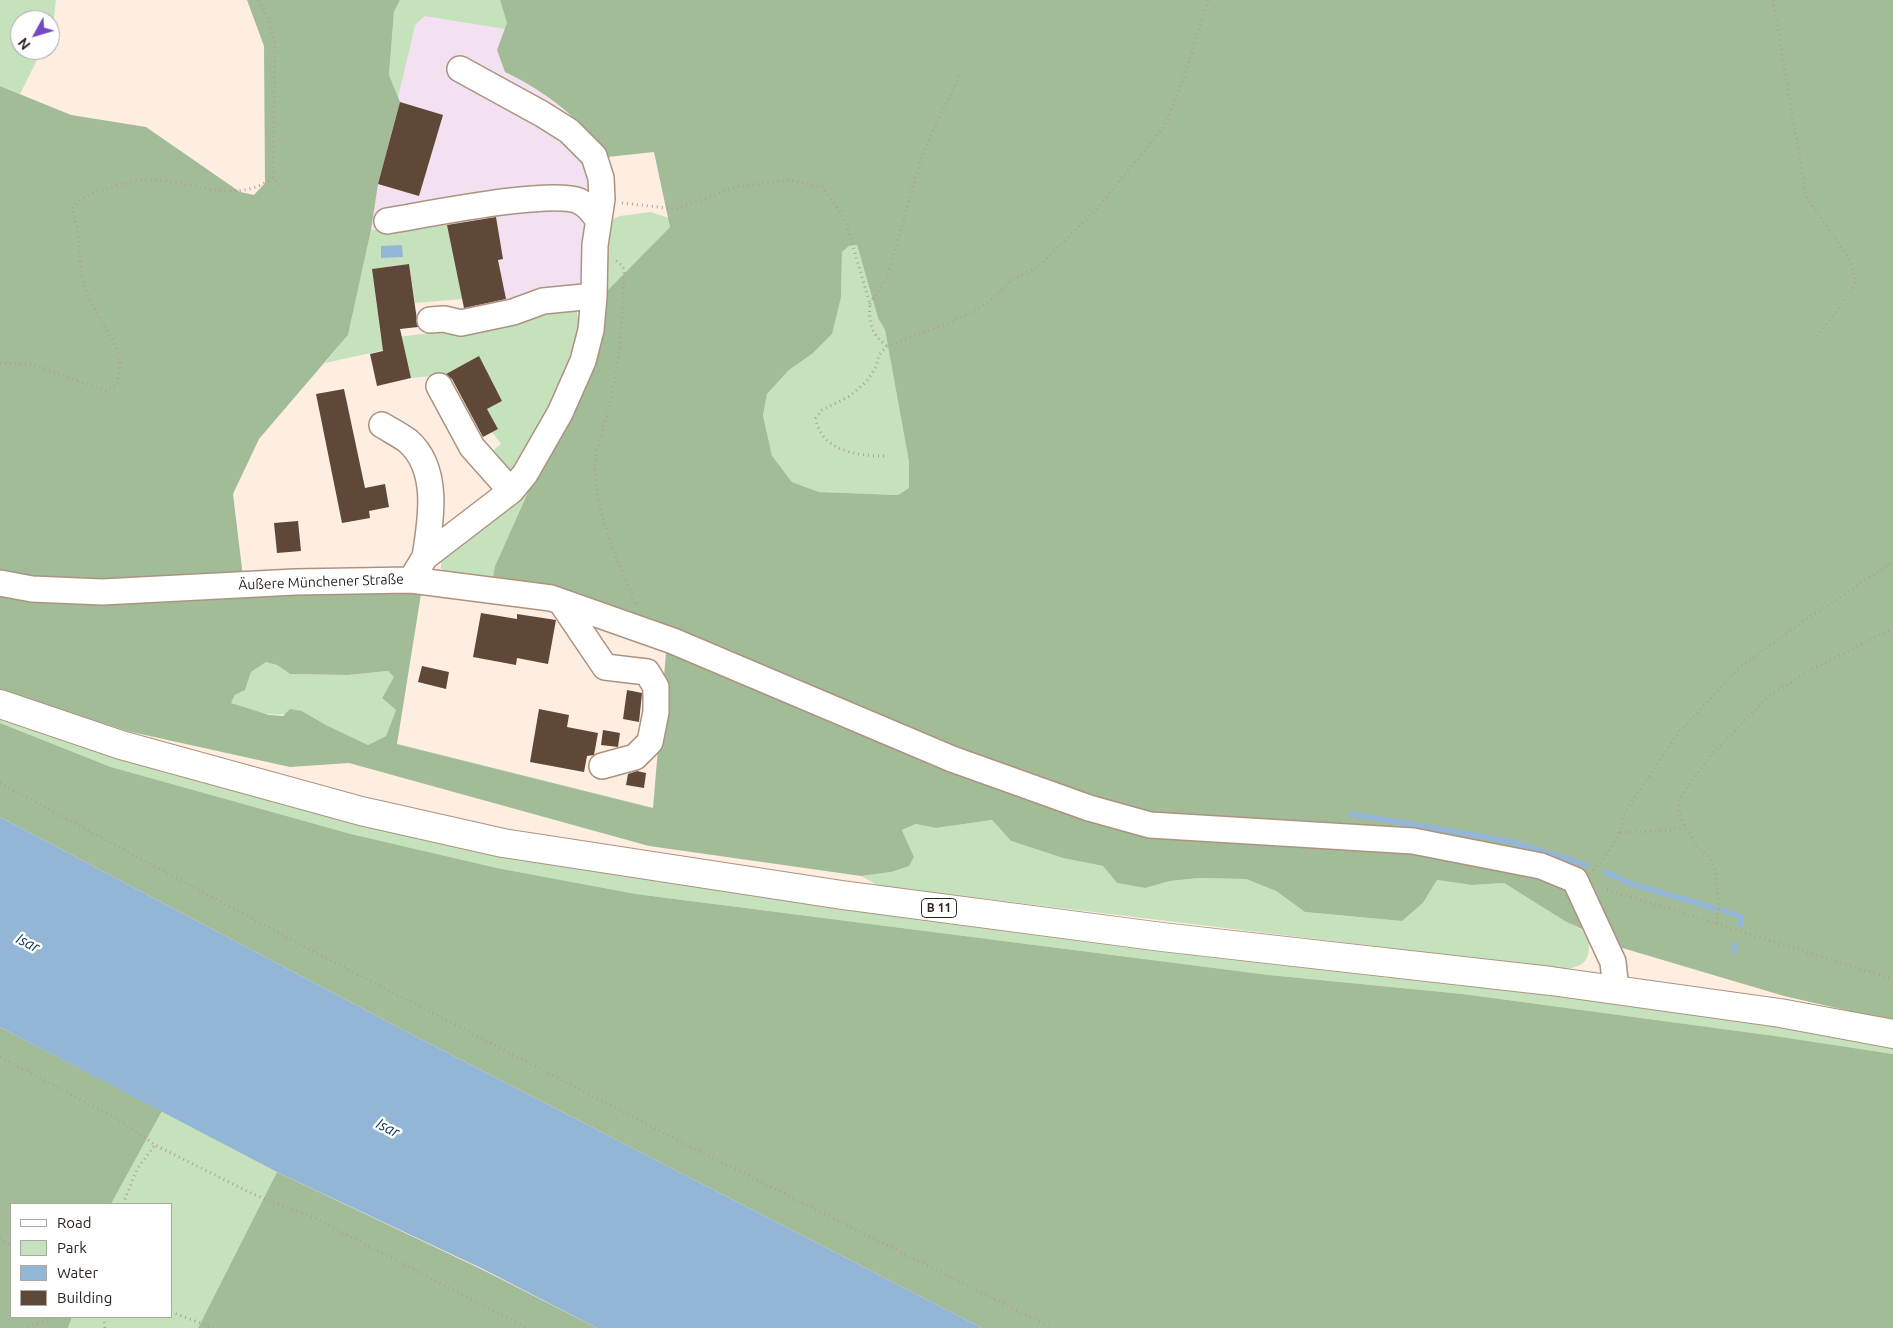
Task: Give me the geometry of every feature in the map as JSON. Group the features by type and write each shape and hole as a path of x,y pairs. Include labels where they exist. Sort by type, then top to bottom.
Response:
{"main road":[{"name":"B 11","path":"0,704 140,750 361,811 503,842 842,895 1116,931 1467,970 1780,1013 1893,1034"}],"street":[{"name":"Äußere Münchener Straße","path":"0,583 32,588 102,592 295,582 411,580 425,557 511,491 525,474 573,386 583,361 591,330 601,178 594,156 568,131 460,69"},
{"path":"387,221 543,198 579,202 591,210 600,209"},
{"path":"430,320 444,319 461,323 513,312 543,301 594,296"},
{"path":"439,386 472,447 511,491"},
{"path":"382,425 407,440 417,451 426,466 430,488 430,514 425,557"},
{"path":"411,580 550,598 731,664 952,759 1088,808 1150,825 1414,841 1541,866 1576,880 1613,962 1616,990"},
{"path":"561,602 605,667 648,672 656,687 656,712 650,742 635,758 602,766"}],"path":[{"path":"258,0 268,18 275,43 273,178 282,186"},
{"path":"884,456 842,450 826,440 817,428 816,418 822,410 850,396 867,381 876,367 879,355 887,346 949,323 985,305 1012,280 1039,266 1092,214 1165,126 1208,0"},
{"path":"1773,0 1806,196 1848,257 1856,280 1852,291 1816,338"},
{"path":"887,346 875,337 868,318 870,304 886,277 923,153 961,72"},
{"path":"0,363 32,364 105,391 117,385 120,366 116,348 88,296 81,274 81,243 78,224 72,210 78,199 126,181 155,180 240,192 257,188 273,178"},
{"path":"600,209 635,206 676,209 737,187 790,180 822,187 846,220 870,304"},
{"path":"595,249 623,266 624,273 624,305 620,354 595,464 599,500 610,540 620,570 637,606 635,628"},
{"path":"1576,880 1592,872 1605,857 1620,832 1626,812 1679,732 1741,666 1801,623 1893,562"},
{"path":"1716,924 1719,908 1716,872 1709,857 1697,847 1685,826 1678,811 1680,797 1712,754 1769,696 1809,671 1893,628"},
{"path":"0,782 305,948 700,1151 1052,1328"},
{"path":"1620,832 1667,831 1685,826"},
{"path":"1576,880 1893,979"},
{"path":"0,1057 121,1121 155,1145 254,1194 314,1218 527,1328"},
{"path":"123,1203 137,1169 155,1145"},
{"path":"172,1312 214,1328"},
{"path":"28,1328 51,1318"}],"shaded area":[{"path":"400,0 500,0 507,23 505,71 528,83 558,105 594,138 607,157 592,312 562,310 466,317 447,224 371,230"}],"green space":[{"path":"0,0 56,0 55,10 10,10 10,60 37,60 20,94 0,86"},
{"path":"247,0 400,0 394,12 389,75 400,102 378,184 371,230 348,335 259,439 233,494 243,577 421,594 397,744 653,808 666,653 580,620 490,596 495,566 533,481 557,442 605,293 670,227 654,152 607,157 587,131 549,97 505,72 497,50 507,23 500,0 1893,0 1893,1021 1784,996 1619,947 1565,921 1504,883 1472,885 1437,880 1423,903 1402,921 1305,912 1276,891 1246,879 1199,878 1170,881 1145,888 1117,883 1103,866 1063,858 1011,841 992,820 936,828 916,824 902,830 914,857 909,866 891,872 861,876 649,846 349,763 290,767 127,731 0,690 0,86 71,115 146,127 240,192 254,195 265,183 264,46","holes":["857,245 878,318 885,330 909,462 909,488 898,495 819,492 792,482 772,456 763,415 767,394 789,370 812,354 832,334 841,297 842,252 849,246","266,662 277,665 290,674 348,675 388,671 394,677 382,698 396,710 386,736 368,745 302,711 290,709 283,716 269,715 231,703 235,695 245,690 251,672"]},
{"path":"400,0 500,0 507,23 505,29 425,16 415,25 398,98 389,75 394,12"},
{"path":"651,212 669,218 670,227 605,293 605,245 611,220 620,216"},
{"path":"447,224 463,299 415,303 409,264 372,269 381,339 470,328 562,310 577,311 580,332 577,354 513,479 486,456 501,444 492,432 498,429 487,409 502,401 479,357 443,375 411,378 403,346 325,363 348,335 371,230"},
{"path":"857,245 878,318 885,330 909,462 910,488 898,495 819,492 792,482 772,457 763,414 767,394 789,370 812,354 841,297 842,252 849,246"},
{"path":"533,481 495,566 494,577 448,573 441,568 441,560"},
{"path":"266,662 277,665 290,674 348,675 388,671 394,677 382,698 396,710 386,736 368,745 302,711 266,714 231,703 235,695 245,690 251,672"},
{"path":"0,717 501,855 639,878 842,908 1465,982 1893,1038 1893,1054 1775,1036 1463,994 1269,975 636,894 497,868 351,834 111,767 0,723"},
{"path":"0,723 111,767 351,834 497,868 636,894 1269,975 1463,994 1775,1036 1893,1054 1893,1328 982,1328 411,1034 0,817"},
{"path":"992,820 1011,841 1063,858 1103,866 1117,883 1145,888 1170,881 1199,878 1246,879 1276,891 1305,912 1402,921 1423,903 1437,880 1472,885 1504,883 1588,934 1588,955 1582,964 1562,969 879,886 861,876 891,872 914,857 902,830 917,824 936,828"},
{"path":"0,1027 162,1111 112,1203 10,1203 10,1318 72,1318 68,1328 0,1328"},
{"path":"162,1111 277,1172 198,1328 68,1328 72,1318 172,1318 172,1203 112,1203"},
{"path":"277,1172 483,1270 597,1328 198,1328"}],"water":[{"path":"402,245 403,257 381,258 381,246"},
{"name":"Isar","path":"0,817 411,1034 982,1328 597,1328 483,1269 277,1172 0,1027"}],"building":[{"path":"400,102 443,115 419,196 378,184"},
{"path":"496,217 503,259 498,260 506,299 464,308 447,225"},
{"path":"409,264 418,327 400,329 411,378 377,386 370,354 383,351 372,269"},
{"path":"479,356 502,401 487,409 498,429 483,437 452,379 446,374"},
{"path":"344,389 365,488 385,484 389,507 369,511 370,518 342,523 316,394"},
{"path":"298,521 301,551 277,553 274,523"},
{"path":"481,613 517,619 517,614 556,620 548,664 517,658 516,665 473,657"},
{"path":"422,666 449,672 446,689 418,682"},
{"path":"627,690 642,693 639,722 623,719"},
{"path":"539,709 569,715 567,727 598,733 594,755 587,756 584,772 530,762"},
{"path":"603,730 620,733 618,747 601,745"},
{"path":"637,771 646,773 644,788 626,785 628,774"}],"waterway":[{"path":"1351,814 1509,841 1587,865"},
{"path":"1605,872 1632,884 1714,908"},
{"path":"1722,910 1741,917 1740,925"},
{"path":"1734,951 1735,945"}]}
